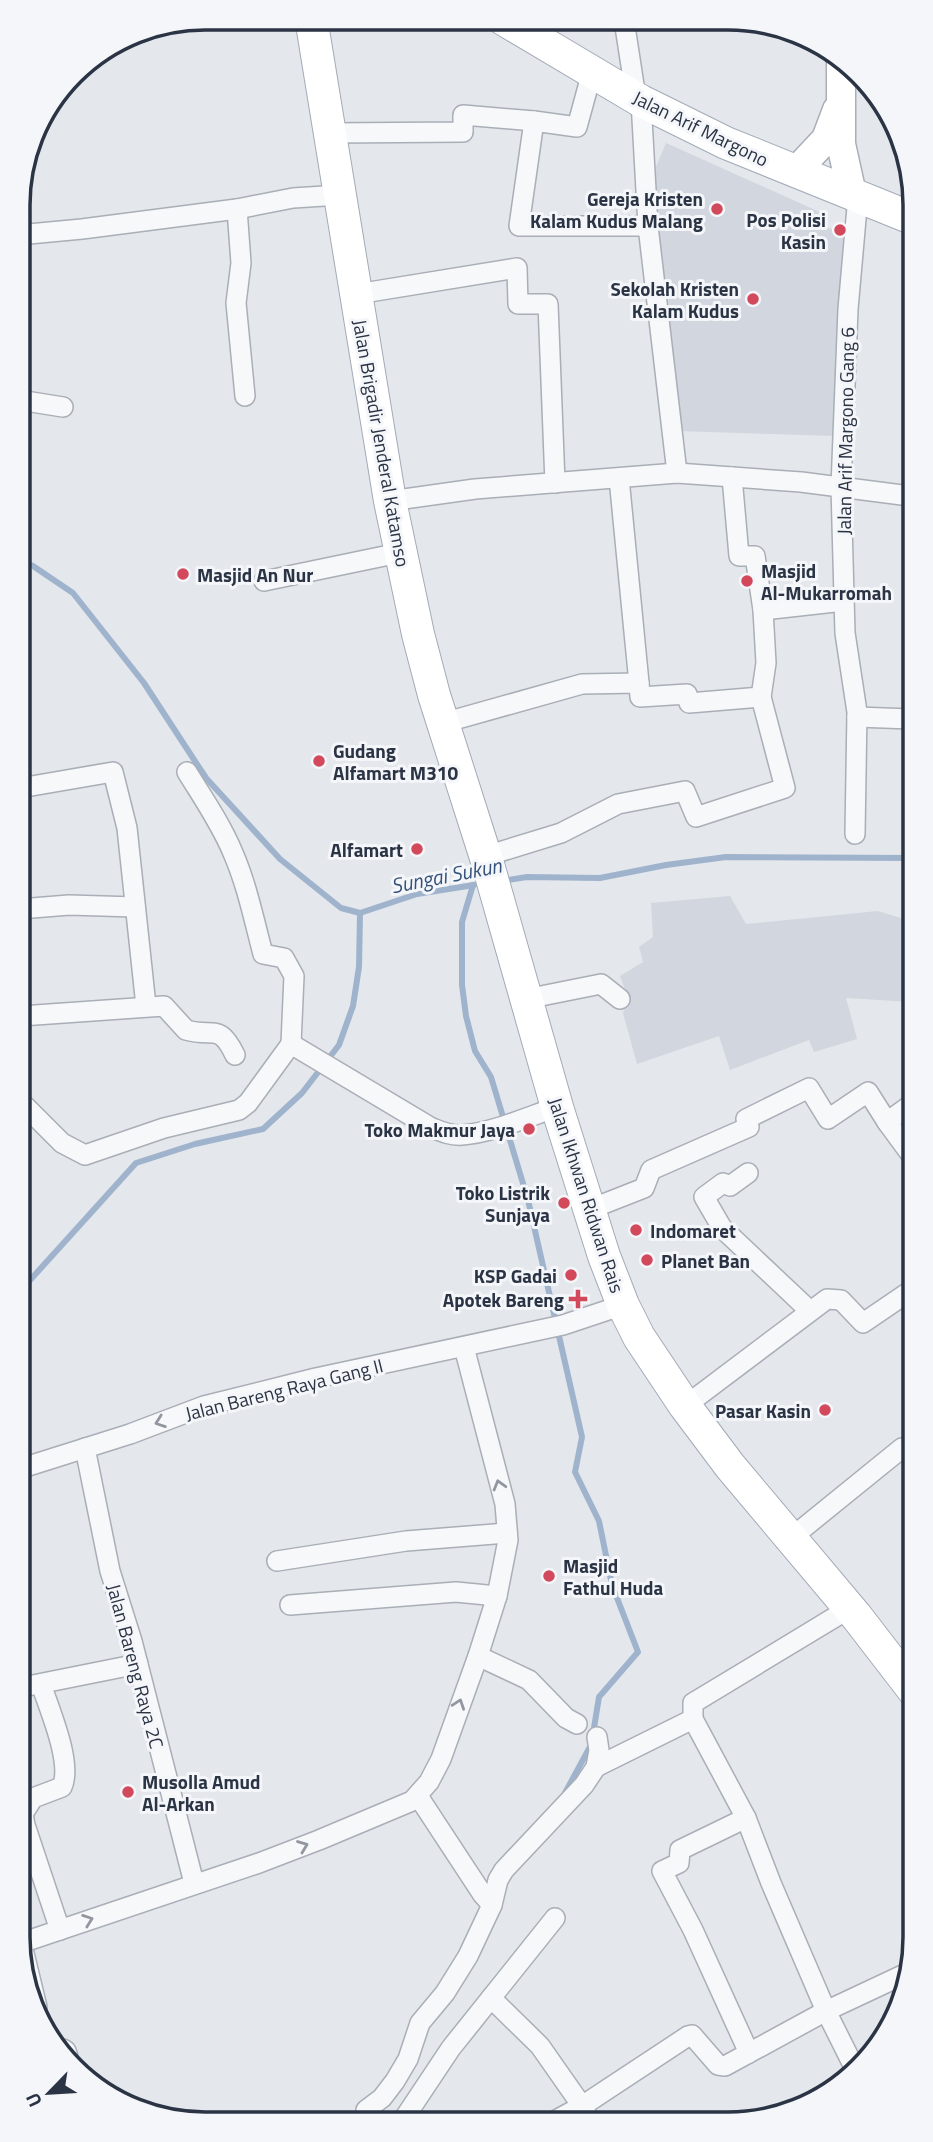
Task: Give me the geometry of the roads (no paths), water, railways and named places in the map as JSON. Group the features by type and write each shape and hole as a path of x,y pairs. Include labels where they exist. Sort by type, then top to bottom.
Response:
{"main road":[{"name":"Jalan Brigadir Jenderal Katamso","path":"313,30 399,553 443,723 486,858"},
{"name":"Jalan Arif Margono","path":"521,30 639,99 726,143 903,215"},
{"path":"841,71 841,144 855,195"},
{"path":"795,172 826,139 840,104"},
{"name":"Jalan Ikhwan Ridwan Rais","path":"486,858 588,1210 623,1305 648,1351 730,1466 850,1608 903,1677"}],"street":[{"path":"626,30 639,99 648,226 677,473"},
{"path":"330,134 463,132 463,115 577,127 592,72"},
{"path":"534,121 519,226 648,226"},
{"path":"30,234 237,209 293,198 340,195"},
{"name":"Jalan Arif Margono Gang 6","path":"855,195 841,487 845,633 857,717 855,834"},
{"path":"237,209 242,263 236,303 245,397"},
{"path":"357,294 517,268 518,304 548,304 555,483"},
{"path":"30,402 63,407"},
{"path":"390,501 475,489 677,473 903,495"},
{"path":"486,858 561,834 618,804 685,791 696,817 785,788 761,697 765,663 763,610 755,555 739,556 732,477"},
{"path":"620,478 640,697 687,694 689,703 761,697"},
{"path":"264,581 399,553"},
{"path":"763,610 844,601"},
{"path":"443,723 582,684 639,683"},
{"path":"857,717 903,719"},
{"path":"30,786 113,772 127,828 146,1006"},
{"path":"30,1111 62,1143 85,1154 164,1128 239,1110 248,1103 291,1044 294,976 291,968 284,958 263,954 246,889 233,853 217,820 187,772"},
{"path":"30,908 68,905 135,908"},
{"path":"525,995 601,984 620,999"},
{"path":"30,1015 164,1006 186,1030 222,1034 228,1040 234,1055"},
{"path":"291,1044 430,1128 447,1134 462,1135 505,1125 557,1107"},
{"path":"588,1210 644,1188 651,1170 749,1127 746,1119 809,1088 828,1119 868,1091 903,1144"},
{"path":"887,1122 903,1110"},
{"path":"748,1173 730,1186 723,1183 704,1197 722,1228 816,1307"},
{"path":"685,1406 827,1299 841,1300 863,1324 903,1296"},
{"name":"Jalan Bareng Raya Gang II","path":"30,1465 204,1406 316,1378 557,1326 623,1305"},
{"path":"30,1940 259,1863 399,1808 418,1796 441,1759 478,1656 497,1596 507,1533 505,1504 464,1347"},
{"name":"Jalan Bareng Raya 2C","path":"85,1448 110,1571 138,1664 194,1883"},
{"path":"791,1538 902,1448"},
{"path":"277,1561 407,1541 507,1533"},
{"path":"290,1605 456,1592 497,1596"},
{"path":"850,1608 693,1703 693,1719 746,1818 825,2011 851,2062"},
{"path":"478,1656 528,1679 566,1718 577,1724"},
{"path":"30,1803 33,1798 62,1787 65,1780 63,1755 32,1686 138,1664"},
{"path":"366,2110 382,2098 395,2081 408,2059 420,2023 445,1993 468,1956 488,1901 504,1870 584,1785 596,1768 693,1719"},
{"path":"596,1768 597,1737"},
{"path":"418,1796 488,1901"},
{"path":"746,1818 680,1850 679,1863 662,1871 693,1930 749,2053"},
{"path":"30,1840 60,1930"},
{"path":"408,2112 451,2048 555,1918"},
{"path":"491,1998 540,2046 585,2112 688,2036 695,2038 722,2067 825,2011 899,1976"}],"waterway":[{"name":"Sungai Sukun","path":"30,565 73,593 144,683 206,778 280,859 341,908 360,913 417,894 474,885"},
{"name":"Sungai Sukun","path":"502,881 527,877 600,878 726,857 903,858"},
{"path":"473,885 462,922 462,985 466,1016 475,1051 491,1077 528,1200 582,1437 575,1472 599,1521 612,1585 638,1652 599,1697 593,1734"},
{"path":"30,1280 136,1163 195,1144 263,1129 302,1093 339,1045 353,1006 359,967 360,913"},
{"path":"565,1793 591,1745"},
{"path":"361,2112 364,2109"}],"place":[{"name":"Gereja Kristen Kalam Kudus Malang","path":"717,209"},
{"name":"Pos Polisi Kasin","path":"840,230"},
{"name":"Sekolah Kristen Kalam Kudus","path":"753,299"},
{"name":"Masjid An Nur","path":"183,574"},
{"name":"Masjid Al-Mukarromah","path":"747,581"},
{"name":"Gudang Alfamart M310","path":"319,761"},
{"name":"Alfamart","path":"417,849"},
{"name":"Toko Makmur Jaya","path":"529,1129"},
{"name":"Toko Listrik Sunjaya","path":"564,1203"},
{"name":"Indomaret","path":"636,1230"},
{"name":"Planet Ban","path":"647,1260"},
{"name":"KSP Gadai","path":"571,1275"},
{"name":"Apotek Bareng","path":"578,1299"},
{"name":"Pasar Kasin","path":"825,1410"},
{"name":"Masjid Fathul Huda","path":"549,1576"},
{"name":"Musolla Amud Al-Arkan","path":"128,1792"}]}
